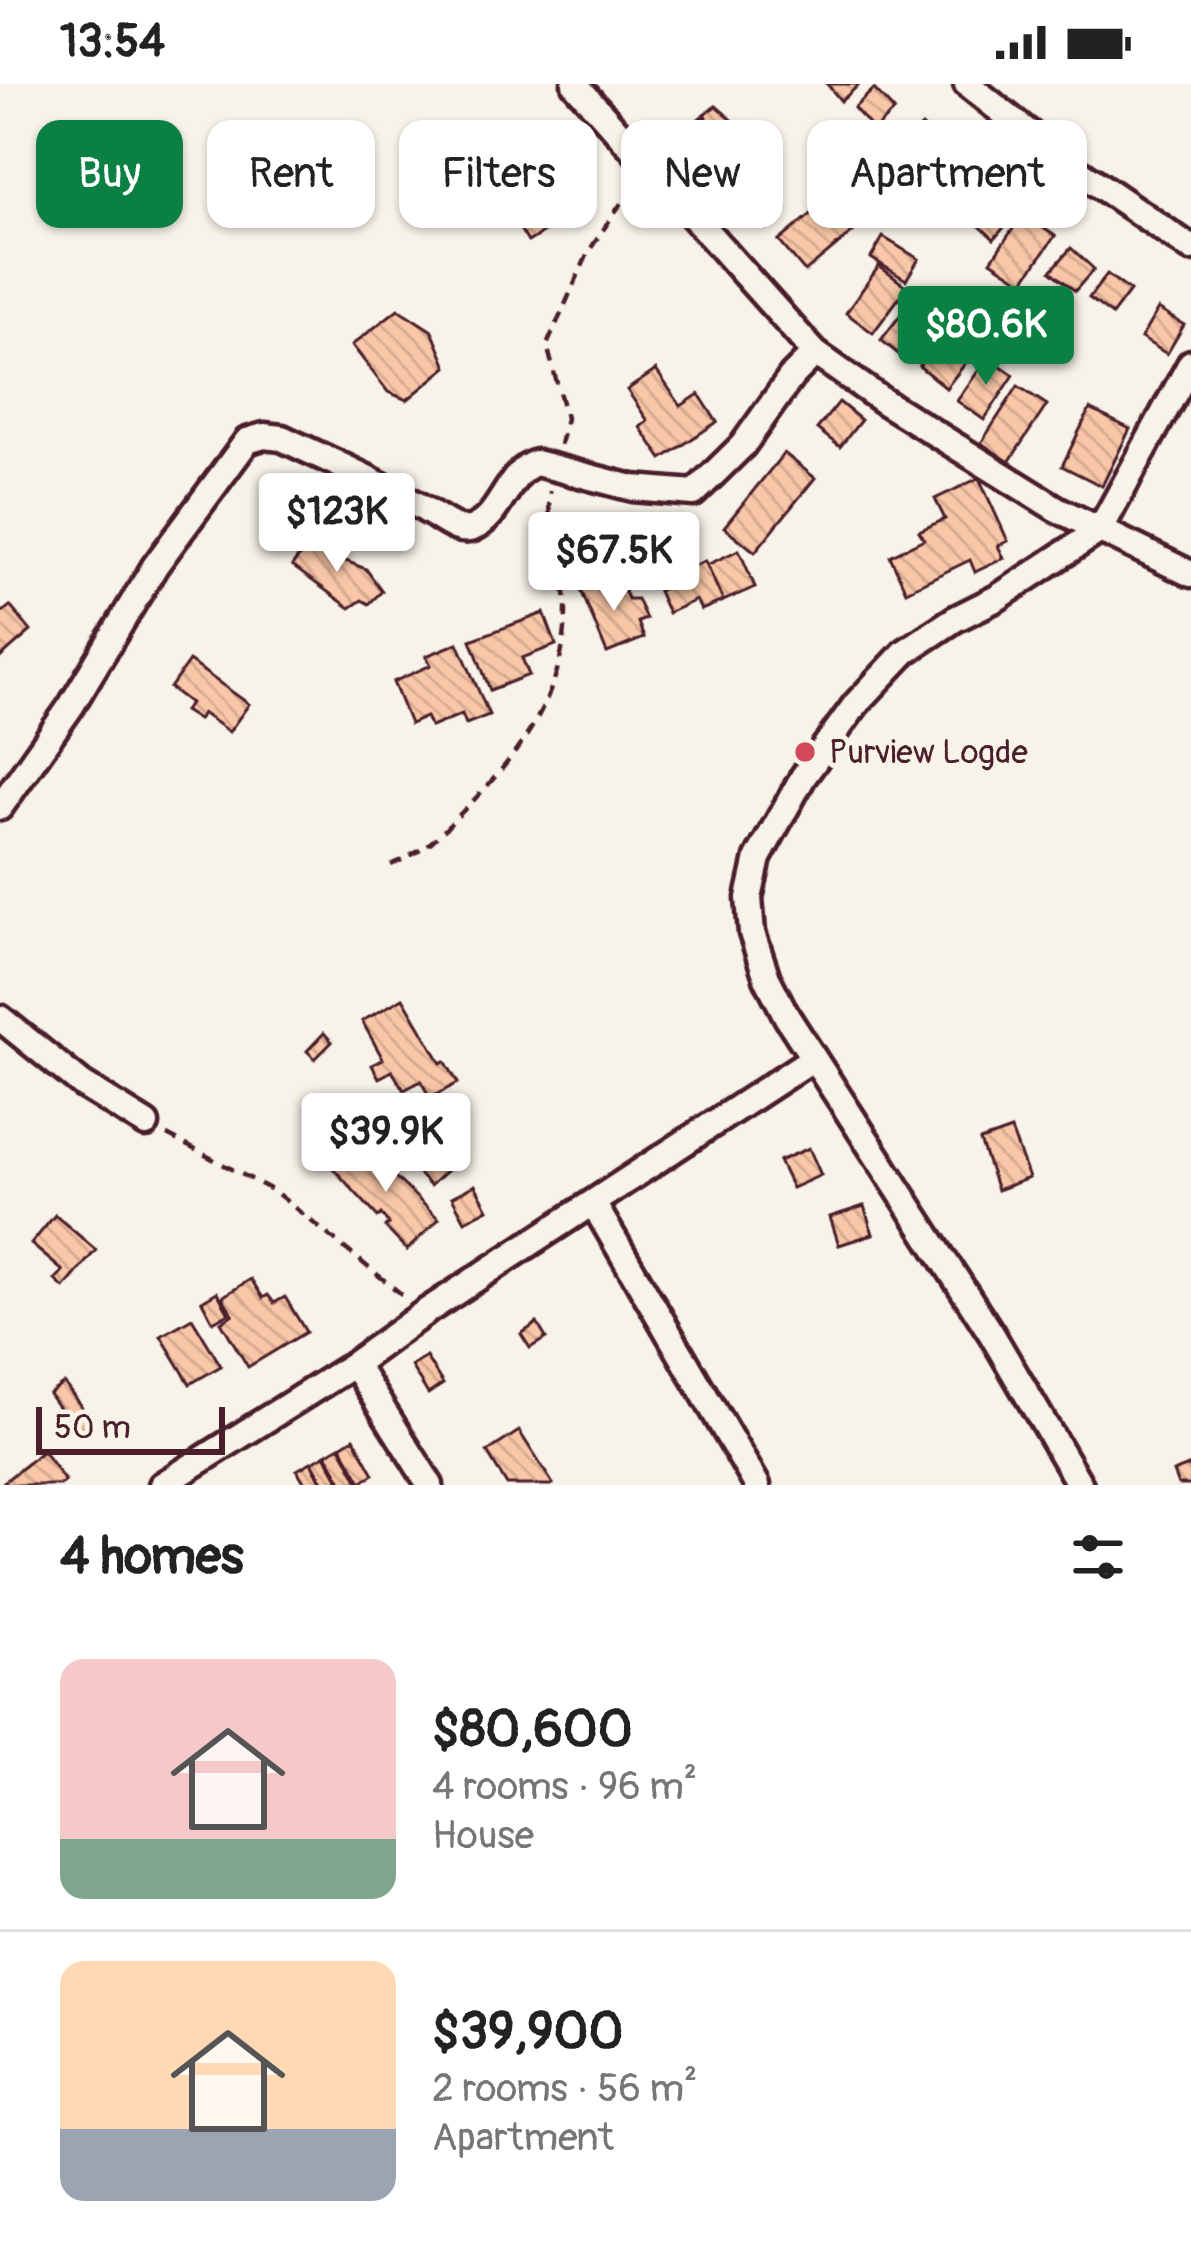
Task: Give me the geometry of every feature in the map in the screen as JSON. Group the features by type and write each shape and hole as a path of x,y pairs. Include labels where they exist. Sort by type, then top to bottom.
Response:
{"street":[{"path":"575,84 621,133"},
{"path":"967,84 1068,164 1191,248"},
{"path":"706,228 815,353 1057,509 1191,574"},
{"path":"0,807 71,706 155,566 247,441 282,438 401,494 459,529 472,528 490,515 528,465 555,465 632,488 694,493 743,446 792,376 815,353"},
{"path":"1080,1485 991,1333 812,1059 767,978 752,933 749,898 758,859 802,777 856,704 905,652 1100,530 1191,363"},
{"path":"0,1018 83,1085 146,1124"},
{"path":"162,1485 354,1364 424,1312 812,1059"},
{"path":"593,1202 758,1485"},
{"path":"354,1364 430,1485"}],"path":[{"path":"392,865 428,848 509,765 552,688 567,605 556,564 549,497 566,418 547,345 589,251 621,203"},
{"path":"556,564 600,570 642,567 674,550 694,493"},
{"path":"146,1124 274,1191 424,1312"}],"building":[{"path":"827,84 860,84 841,101"},
{"path":"874,89 894,111 885,120 865,120 854,108"},
{"path":"716,106 732,120 708,120 704,114"},
{"path":"807,218 807,228 850,228 853,232 805,272 779,241"},
{"path":"519,228 550,228 528,242"},
{"path":"982,228 1004,228 994,239"},
{"path":"1013,228 1043,228 1055,236 1023,282 991,261"},
{"path":"883,237 919,259 906,280 871,258"},
{"path":"1071,248 1094,269 1075,291 1051,271"},
{"path":"879,266 907,287 873,333 846,313"},
{"path":"1107,274 1130,291 1112,315 1089,298"},
{"path":"913,299 939,320 907,361 881,340"},
{"path":"398,309 432,331 447,367 407,400 388,392 352,345"},
{"path":"1158,309 1184,325 1167,354 1141,338"},
{"path":"956,319 983,341 946,388 919,366"},
{"path":"988,357 1014,375 984,420 957,401"},
{"path":"656,370 681,406 699,394 717,422 662,459 640,427 648,421 627,390"},
{"path":"1018,386 1047,405 1009,462 981,443"},
{"path":"839,402 861,420 840,447 817,429"},
{"path":"1090,409 1130,429 1102,486 1062,466"},
{"path":"784,453 815,478 755,552 724,527"},
{"path":"979,478 1008,541 998,546 1004,558 975,572 970,560 906,591 890,556 924,539 919,531 945,519 935,499"},
{"path":"313,537 343,560 366,569 382,591 369,604 362,600 350,608 292,566"},
{"path":"739,550 755,587 723,601 707,565"},
{"path":"705,561 723,601 701,610 696,600 668,613 658,591 688,577 684,570"},
{"path":"618,575 628,599 637,599 646,619 638,622 644,638 607,653 581,590"},
{"path":"10,606 31,631 0,658 0,614"},
{"path":"544,613 556,645 522,658 529,675 490,690 471,640"},
{"path":"458,643 489,715 466,724 462,714 431,727 426,717 410,724 393,682 431,665 426,656"},
{"path":"189,661 249,704 229,732 202,713 198,720 184,711 190,703 170,688"},
{"path":"403,998 458,1083 430,1098 421,1081 404,1090 392,1071 379,1078 372,1065 383,1059 362,1021"},
{"path":"324,1033 332,1042 315,1059 307,1051"},
{"path":"341,1108 357,1122 347,1133 331,1119"},
{"path":"396,1122 410,1137 423,1125 457,1161 430,1186 383,1135"},
{"path":"1011,1130 1029,1178 997,1190 980,1141"},
{"path":"354,1145 365,1158 372,1151 381,1160 389,1153 400,1166 392,1174 439,1219 407,1250 385,1227 389,1224 381,1214 378,1217 331,1166"},
{"path":"809,1148 821,1175 792,1188 779,1161"},
{"path":"475,1185 488,1209 465,1221 452,1197"},
{"path":"864,1206 873,1234 839,1245 830,1217"},
{"path":"55,1215 96,1250 64,1288 55,1280 63,1271 31,1244"},
{"path":"251,1279 263,1298 268,1295 274,1303 285,1297 306,1332 248,1367 221,1322 233,1314 222,1297"},
{"path":"217,1292 229,1313 213,1322 202,1301"},
{"path":"192,1318 221,1366 190,1384 161,1336"},
{"path":"537,1323 546,1338 530,1348 521,1334"},
{"path":"426,1357 443,1384 428,1394 411,1366"},
{"path":"64,1383 92,1422 77,1433 49,1394"},
{"path":"519,1431 553,1484 507,1485 487,1452"},
{"path":"354,1438 374,1474 361,1482 341,1446"},
{"path":"340,1446 359,1482 354,1485 344,1485 326,1454"},
{"path":"43,1451 65,1481 60,1485 0,1485"},
{"path":"325,1455 342,1485 325,1485 312,1462"},
{"path":"311,1462 323,1485 306,1485 297,1470"},
{"path":"1191,1465 1191,1485 1178,1485 1173,1472"}],"place":[{"name":"Purview Logde","path":"805,752"}]}
